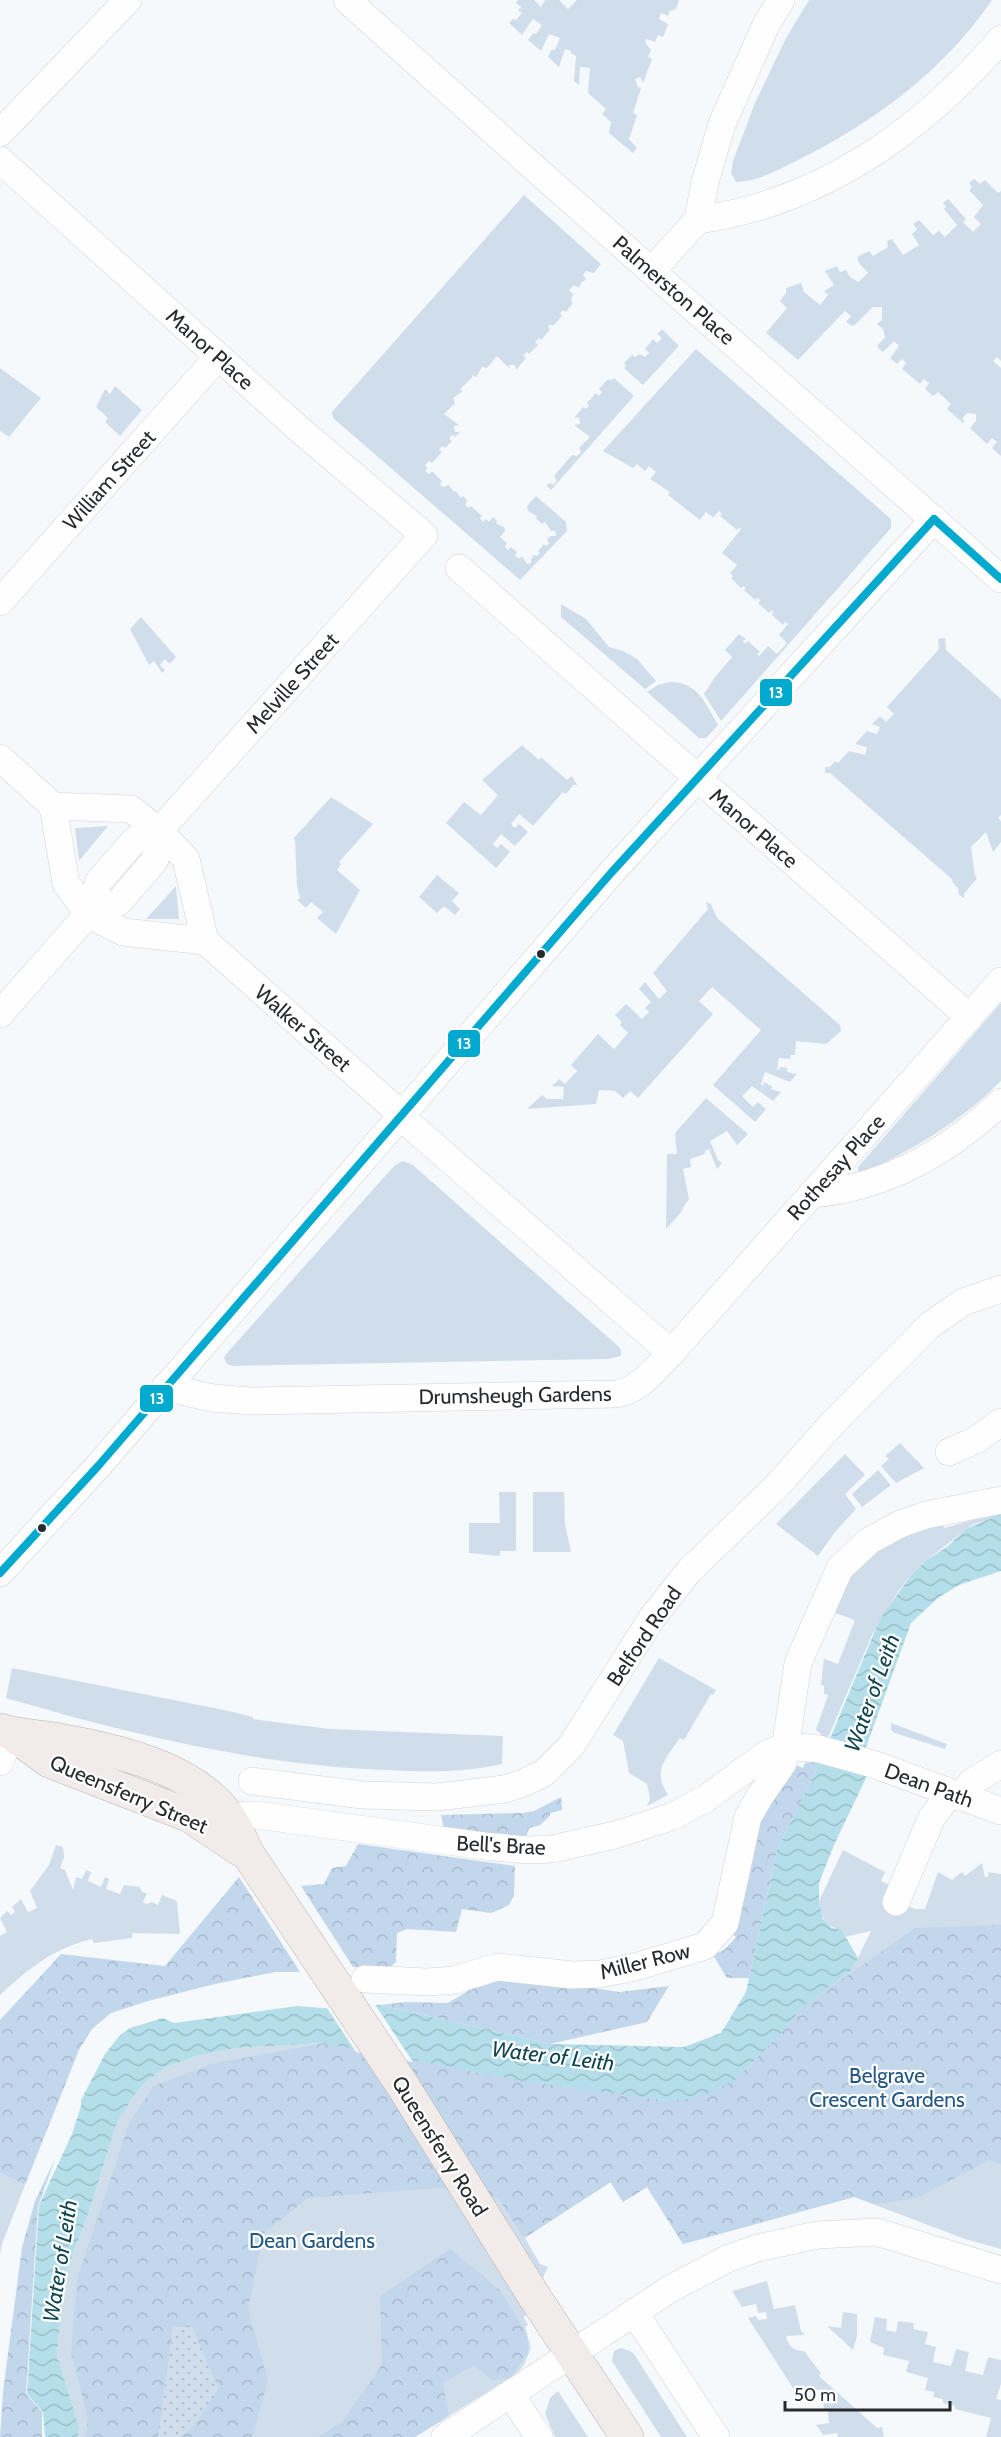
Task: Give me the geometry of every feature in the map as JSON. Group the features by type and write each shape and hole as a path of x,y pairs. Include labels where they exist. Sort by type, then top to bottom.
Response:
{"main road":[{"name":"Queensferry Street","path":"4,1742 54,1739 140,1759 174,1772 215,1802 230,1820 250,1857"},
{"name":"Queensferry Street","path":"4,1742 190,1816 250,1857"},
{"name":"Queensferry Road","path":"250,1857 401,2084 534,2296 627,2437"}],"street":[{"name":"Palmerston Place","path":"347,0 538,172 1001,579"},
{"path":"652,270 698,220 705,182 722,124 752,56 781,0"},
{"path":"0,134 121,5"},
{"path":"698,220 720,217 771,203 832,178 866,158 932,109 1001,39"},
{"name":"Manor Place","path":"0,160 300,430 424,535"},
{"name":"William Street","path":"0,602 218,357"},
{"path":"0,1573 99,1465 611,873 934,519"},
{"name":"Melville Street","path":"0,1014 88,914 99,881 103,876 136,839 159,831 424,535"},
{"name":"Manor Place","path":"459,568 969,1017"},
{"path":"0,758 54,806 131,809 159,831 186,859 205,941 123,932 88,914 66,883 54,806"},
{"name":"Walker Street","path":"205,941 400,1115"},
{"name":"Rothesay Place","path":"671,1353 1001,981"},
{"path":"812,1194 862,1186 900,1172 955,1140 1001,1102"},
{"path":"400,1115 671,1353"},
{"name":"Belford Road","path":"252,1781 363,1795 437,1797 504,1789 520,1785 544,1773 571,1746 652,1618 689,1570 777,1486 830,1426 929,1326 963,1302 1001,1289"},
{"name":"Drumsheugh Gardens","path":"165,1387 212,1398 251,1401 616,1394 639,1385 671,1353"},
{"path":"949,1452 976,1440 1001,1422"},
{"name":"Miller Row","path":"365,1979 427,1982 455,1980 497,1967 572,1975 600,1974 645,1964 705,1946 725,1923 748,1817 783,1763 798,1747 794,1680 800,1656 840,1568 862,1546 881,1533 926,1515 1001,1500"},
{"name":"Dean Path","path":"798,1747 876,1765 1001,1810"},
{"name":"Bell's Brae","path":"230,1820 240,1816 257,1815 508,1849 552,1849 615,1835 671,1817 705,1799 768,1753 798,1747"},
{"path":"896,1902 927,1828 955,1795 1001,1764"},
{"path":"445,2437 634,2312 701,2271 758,2248 818,2235 877,2232 1001,2270"},
{"path":"634,2312 716,2437"},
{"path":"511,2395 539,2437"}],"green space":[{"path":"518,0 534,0 541,7 545,0 559,0 568,9 577,0 679,0 676,9 670,11 668,16 661,13 659,19 668,24 663,37 658,35 655,42 647,39 645,42 651,50 648,57 652,59 643,83 640,77 635,79 638,87 641,88 633,113 637,115 629,139 637,148 633,153 609,133 611,122 602,114 606,109 588,93 590,68 580,67 579,85 574,81 576,56 571,51 565,49 559,67 548,57 551,50 555,50 560,38 549,34 541,51 528,40 542,25 533,19 522,35 509,23 513,19 516,20 522,13 518,10 521,7 516,3"},
{"path":"809,0 992,0 973,26 929,73 879,112 825,146 782,168 759,178 736,182 731,173 733,161 755,103 786,38"},
{"path":"974,179 980,184 985,180 998,193 1001,191 1001,361 997,357 993,361 1001,368 1001,456 992,448 997,442 992,438 987,444 970,428 976,421 976,414 967,413 962,419 965,421 963,423 947,409 951,404 938,392 933,396 925,389 929,383 924,379 920,384 902,369 906,363 902,359 897,364 890,358 899,346 894,341 883,352 878,348 885,337 883,329 877,324 882,320 882,307 873,307 852,326 846,322 851,316 845,311 798,360 766,333 787,308 780,301 786,293 786,288 801,283 804,292 820,305 828,295 824,291 834,285 825,271 837,266 840,272 846,270 850,277 858,282 868,273 857,257 869,251 873,256 888,247 887,241 892,239 903,255 919,245 912,234 917,229 913,224 919,220 933,235 939,231 945,237 957,225 944,209 946,207 943,203 948,199 966,219 963,222 973,232 981,224 974,217 983,205 969,190 972,187 969,183"},
{"path":"524,195 601,264 594,273 586,271 583,275 586,279 582,281 579,288 574,285 569,290 573,294 571,300 573,303 566,312 563,310 560,313 562,316 553,326 550,324 548,327 550,330 541,340 539,338 535,342 538,345 529,354 527,352 523,355 526,358 516,370 515,365 509,365 510,369 497,356 487,368 482,367 476,377 472,375 472,378 460,389 463,391 453,398 455,403 444,414 459,425 454,426 455,432 460,432 455,437 452,435 449,439 452,441 445,448 442,446 439,450 442,452 432,463 429,461 425,465 427,468 425,471 429,474 432,471 442,481 440,484 443,487 449,485 461,498 463,496 467,500 465,505 469,508 471,506 482,516 480,518 483,522 486,519 489,522 493,517 496,523 505,528 500,537 507,543 505,547 508,550 511,547 517,552 515,555 519,559 522,556 527,564 531,563 534,555 537,556 540,553 538,551 544,544 547,546 550,536 556,536 555,531 551,531 545,522 542,524 536,518 537,516 528,511 527,506 536,496 566,522 567,531 520,580 333,418 332,412"},
{"path":"662,329 679,346 643,385 624,368 626,365 624,363 632,355 635,357 640,354 645,357 649,353 645,349 653,339 657,343 662,338 657,334"},
{"path":"696,349 891,519 891,528 721,721 704,694 732,657 725,650 739,634 746,639 743,641 745,644 748,641 760,652 757,654 759,656 768,646 777,654 787,643 779,635 788,624 785,622 783,625 772,615 772,610 769,613 758,603 760,601 758,598 755,600 744,590 746,588 744,586 741,588 731,578 733,576 730,573 737,565 722,553 741,529 737,530 720,516 722,514 719,511 713,517 706,512 700,520 668,495 670,492 650,479 656,472 649,466 645,471 637,464 633,468 603,451"},
{"path":"0,368 41,398 9,437 0,431"},
{"path":"614,378 634,396 551,490 546,485 550,483 553,485 557,481 554,476 572,455 577,456 581,452 579,448 590,437 574,425 580,424 579,417 574,418 583,407 586,409 589,406 587,403 596,393 599,396 602,392 599,389 608,379 611,381"},
{"path":"115,386 142,410 120,436 105,422 108,418 96,407 105,389 110,394"},
{"path":"561,604 586,619 609,647 623,651 637,659 656,681 645,689 561,617"},
{"path":"141,617 176,657 170,664 165,659 160,665 165,670 162,673 154,661 149,665 130,629"},
{"path":"945,638 946,650 1001,699 1001,815 998,818 1001,821 1001,842 993,852 986,832 971,847 977,878 964,894 964,898 959,895 953,880 830,773 825,773 825,767 830,767 835,761 838,763 849,751 865,755 867,747 855,744 867,731 877,734 880,727 872,724 880,716 886,722 894,714 887,707 939,649 938,639"},
{"path":"670,682 688,686 705,702 718,725 706,738 699,738 647,692 658,685"},
{"path":"522,745 539,760 541,757 567,780 572,776 577,785 573,785 566,794 563,792 533,826 519,814 511,824 515,828 519,824 528,832 515,846 501,834 493,844 497,848 501,844 510,852 496,868 446,823 464,802 481,815 498,795 482,780"},
{"path":"331,797 373,824 339,862 341,864 337,870 360,890 336,934 317,918 323,912 311,902 306,908 297,900 300,898 297,887 295,840 293,839"},
{"path":"108,826 79,861 75,828"},
{"path":"437,875 459,893 452,901 460,909 455,915 444,906 437,913 419,897"},
{"path":"176,886 179,919 146,919"},
{"path":"706,902 711,904 717,918 840,1025 841,1031 826,1044 796,1041 795,1055 791,1055 790,1059 779,1058 777,1070 780,1067 787,1068 787,1072 797,1074 790,1082 765,1072 761,1085 763,1086 764,1082 772,1086 771,1089 781,1092 773,1101 752,1086 742,1096 753,1107 758,1102 766,1109 755,1122 713,1085 761,1030 712,987 699,1001 713,1014 638,1098 630,1091 623,1098 615,1091 599,1090 596,1104 527,1109 542,1095 547,1099 563,1099 564,1087 552,1086 559,1079 565,1084 577,1071 571,1065 598,1034 614,1049 628,1033 620,1025 622,1022 615,1015 626,1004 642,1019 649,1012 645,1008 651,1002 639,989 645,982 659,999 667,991 653,973 708,909"},
{"path":"1001,1003 1001,1081 970,1109 920,1143 865,1172 858,1172 858,1167"},
{"path":"706,1098 748,1134 737,1145 727,1131 710,1141 718,1160 722,1163 717,1169 709,1149 705,1151 705,1154 690,1159 691,1167 683,1169 689,1199 683,1210 666,1229 667,1154 677,1154 675,1133"},
{"path":"403,1161 413,1165 618,1346 621,1356 608,1359 232,1366 227,1364 224,1358 226,1354 394,1166"},
{"path":"900,1443 924,1468 896,1483 881,1466 889,1459 885,1456"},
{"path":"845,1454 865,1475 845,1494 856,1509 835,1532 818,1556 776,1524"},
{"path":"878,1470 891,1485 862,1507 852,1494"},
{"path":"499,1492 516,1492 516,1551 500,1551 500,1556 469,1553 469,1523 500,1523"},
{"path":"533,1492 564,1492 565,1524 571,1552 533,1552"},
{"path":"1001,1512 999,1516 972,1525 927,1560 898,1592 872,1635 827,1740 816,1730 828,1695 824,1694 824,1686 821,1685 824,1659 838,1664 855,1620 827,1610 861,1552 941,1521 944,1528"},
{"path":"659,1658 716,1690 713,1695 711,1694 684,1740 680,1738 662,1765 661,1779 668,1795 647,1806 650,1799 647,1784 629,1773 623,1741 613,1735"},
{"path":"12,1668 229,1711 253,1717 253,1719 330,1729 503,1736 502,1764 459,1770 385,1770 289,1762 193,1746 99,1724 6,1698"},
{"path":"891,1723 947,1744 945,1749 895,1733 891,1730"},
{"path":"821,1760 777,1850 749,1978 727,1978 713,1955 724,1950 736,1937 728,1930 754,1832 790,1763 803,1768 805,1763"},
{"path":"561,1797 562,1810 550,1813 550,1816 540,1825 529,1828 526,1837 444,1829 441,1815 523,1813 534,1811"},
{"path":"358,1844 515,1866 514,1895 509,1905 491,1913 462,1909 456,1932 407,1929 397,1933 396,1962 389,1968 353,1967 301,1886 324,1884 332,1868 346,1866"},
{"path":"56,1845 63,1847 64,1857 60,1868 65,1870 73,1890 76,1877 82,1879 86,1870 91,1872 88,1881 101,1887 105,1877 109,1879 106,1889 120,1894 124,1885 140,1887 142,1892 147,1893 143,1902 147,1904 152,1902 158,1905 162,1895 177,1901 180,1934 133,1933 132,1938 94,1943 92,1939 78,1943 42,1961 0,1995 0,1936 7,1932 0,1918 7,1911 11,1915 15,1912 12,1907 21,1899 28,1912 37,1908 30,1891 49,1865"},
{"name":"Dean Gardens","path":"843,1850 885,1872 881,1881 892,1886 887,1899 916,1909 925,1909 938,1872 952,1880 962,1872 965,1876 982,1863 985,1877 988,1877 988,1872 1001,1874 1001,2249 965,2239 854,2197 683,2244 647,2187 623,2202 610,2182 525,2238 540,2264 548,2267 524,2318 528,2325 525,2327 531,2348 524,2365 515,2375 415,2437 78,2437 79,2427 57,2355 65,2275 89,2212 116,2125 133,2097 146,2082 164,2068 197,2056 236,2048 324,2043 669,2101 852,1970 871,1931 845,1937 841,1929 827,1923 819,1901"},
{"path":"239,1877 300,1972 275,1972 215,1984 111,2013 92,2029 79,2050 25,2185 0,2173 0,2020 61,1954 165,1966"},
{"name":"Dean Gardens","path":"1001,1925 1001,2164 989,2160 917,2198 876,2204 854,2197 683,2244 647,2187 623,2202 611,2182 524,2238 498,2198 436,2188 308,2198 263,2234 248,2309 268,2381 252,2437 85,2437 88,2418 71,2353 77,2279 130,2121 154,2086 211,2064 324,2043 517,2080 669,2101 734,2081 785,2029 801,2008 915,1928"},
{"path":"496,1979 569,1984 619,1992 669,1986 647,2022 550,2044 380,2005 406,2002 448,2003 471,1989"},
{"path":"56,2157 38,2206 26,2394 42,2412 42,2437 0,2437 3,2392 22,2247 35,2201"},
{"path":"0,2173 25,2185 2,2244 0,2255"},
{"path":"450,2249 501,2291 527,2334 528,2353 510,2378 492,2380 474,2365 443,2383 449,2416 415,2437 318,2437 342,2422 382,2365 380,2296"},
{"path":"767,2281 774,2309 795,2305 801,2331 805,2335 786,2336 788,2343 797,2350 804,2351 821,2373 819,2376 877,2428 882,2427 884,2437 838,2437 837,2433 823,2435 816,2425 829,2423 828,2409 824,2409 822,2390 806,2391 806,2399 800,2399 748,2318 756,2316 758,2320 767,2319 766,2312 758,2313 756,2304 742,2307 732,2291"},
{"path":"843,2312 857,2314 857,2336 853,2350 827,2326 841,2328"},
{"path":"875,2317 887,2319 886,2330 896,2332 898,2321 914,2323 913,2329 928,2332 925,2344 936,2347 933,2362 951,2366 956,2349 969,2352 965,2371 983,2375 988,2357 1001,2360 1001,2384 996,2399 1001,2400 1001,2437 986,2437 991,2418 955,2409 955,2406 943,2403 943,2399 933,2397 934,2392 925,2390 928,2378 906,2372 909,2361 883,2355 884,2348 870,2342"},
{"path":"173,2327 192,2327 219,2389 191,2429 180,2437 158,2437"},
{"path":"621,2348 634,2354 687,2437 661,2437 612,2361 614,2351"},
{"path":"558,2391 588,2437 555,2437 545,2414 550,2398"}],"water":[{"name":"Water of Leith","path":"1001,1514 1001,1571 959,1585 938,1598 911,1623 865,1750 866,1778 834,1845 819,1883 819,1901 823,1919 832,1928 841,1929 858,1958 852,1970 801,2008 785,2029 734,2081 709,2093 688,2099 669,2101 517,2080 324,2043 236,2048 197,2056 164,2068 146,2082 133,2097 116,2125 89,2212 65,2275 57,2355 79,2427 78,2437 45,2437 43,2412 27,2394 39,2205 72,2134 81,2100 105,2054 120,2035 130,2028 163,2018 174,2023 297,2006 323,2008 380,2005 550,2044 684,2047 721,2033 746,1992 777,1850 821,1760 880,1619 912,1574 927,1560 948,1546 966,1529"}],"pier":[{"path":"374,2003 413,2062 356,2052 325,2005"}],"transit line":[{"name":"13","path":"934,519 1001,579"},
{"name":"13","path":"0,1573 99,1465 611,873 934,519"}],"park label":[{"name":"Belgrave Crescent Gardens","path":"887,2087"}]}
